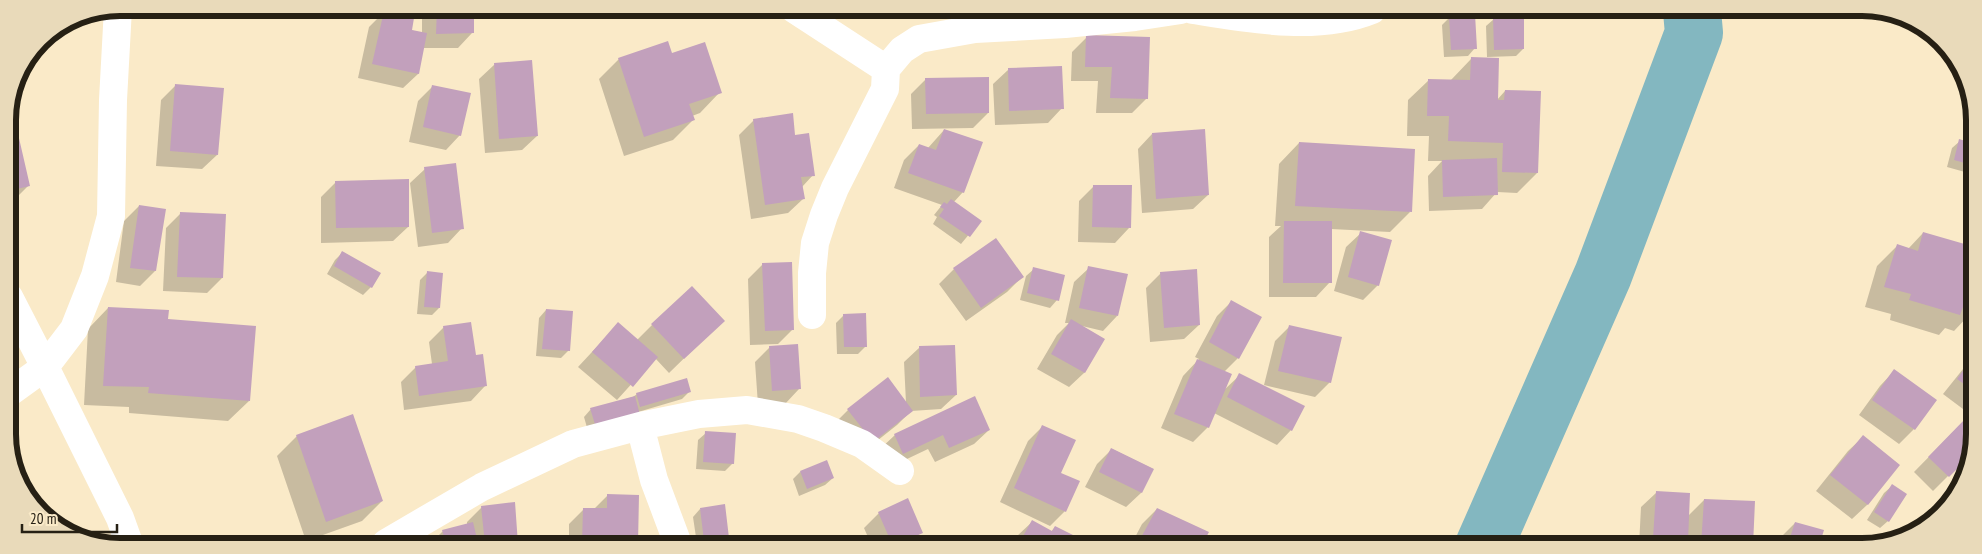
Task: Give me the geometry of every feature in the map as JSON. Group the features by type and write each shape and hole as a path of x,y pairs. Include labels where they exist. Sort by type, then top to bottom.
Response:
{"street":[{"path":"16,388 45,367 74,330 95,276 111,216 113,100 118,16"},
{"path":"805,16 886,69"},
{"path":"812,315 812,273 815,243 824,215 848,161 885,89 886,69 902,50 919,39 975,29 1065,24 1142,16"},
{"path":"1231,16 1262,21 1323,21 1345,16"},
{"path":"16,311 120,518 127,538"},
{"path":"395,538 482,487 548,454 573,444 640,426 700,414 747,410 798,419 862,444 900,471"},
{"path":"640,426 654,480 676,538"}],"building":[{"path":"383,16 414,18 412,30 427,33 419,74 372,64"},
{"path":"437,16 474,16 474,33 436,34"},
{"path":"1449,16 1475,16 1477,49 1451,50"},
{"path":"1524,16 1524,49 1494,50 1493,17"},
{"path":"1086,35 1150,37 1148,99 1110,98 1112,67 1085,67"},
{"path":"668,41 672,53 705,42 722,93 689,104 695,120 644,137 618,58"},
{"path":"1471,57 1499,58 1498,100 1504,100 1505,90 1541,91 1538,173 1502,172 1503,143 1448,141 1449,116 1427,116 1428,79 1470,80"},
{"path":"532,60 538,136 499,139 494,63"},
{"path":"1062,66 1064,109 1009,111 1008,68"},
{"path":"989,77 989,113 926,114 925,78"},
{"path":"175,84 224,88 218,155 170,151"},
{"path":"432,85 471,93 461,136 423,127"},
{"path":"793,113 795,135 809,133 815,176 801,177 805,199 765,205 753,119"},
{"path":"16,125 30,186 16,189"},
{"path":"944,129 983,142 964,193 908,173 919,144 936,150"},
{"path":"1205,129 1209,195 1156,199 1152,133"},
{"path":"1959,139 1966,141 1966,163 1954,160"},
{"path":"1299,142 1415,149 1412,212 1295,206"},
{"path":"1497,158 1498,195 1443,197 1442,160"},
{"path":"456,163 464,229 432,233 424,167"},
{"path":"409,179 409,227 336,228 335,181"},
{"path":"1093,185 1132,185 1131,228 1092,227"},
{"path":"951,199 982,221 970,237 939,216 944,209 940,207 944,202 947,204"},
{"path":"139,205 166,209 156,271 130,268"},
{"path":"180,212 226,214 223,278 177,277"},
{"path":"1284,221 1332,221 1332,283 1283,283"},
{"path":"1360,231 1392,240 1379,286 1348,277"},
{"path":"1923,232 1966,244 1963,262 1966,263 1966,308 1963,307 1960,315 1909,300 1911,294 1884,287 1897,244 1918,251"},
{"path":"996,238 1024,277 981,308 953,268"},
{"path":"342,251 381,273 372,288 334,266"},
{"path":"792,262 794,330 765,331 762,263"},
{"path":"1088,266 1128,274 1118,316 1079,308"},
{"path":"1033,267 1065,275 1059,301 1027,293"},
{"path":"1197,269 1200,325 1164,328 1160,272"},
{"path":"427,271 443,273 440,308 424,307"},
{"path":"692,286 725,321 684,359 651,324"},
{"path":"1231,300 1262,317 1239,359 1209,342"},
{"path":"108,307 169,310 168,319 256,326 250,401 148,393 149,387 103,386"},
{"path":"546,309 573,311 570,351 542,349"},
{"path":"866,313 867,347 844,347 843,314"},
{"path":"1071,319 1105,339 1085,373 1051,354"},
{"path":"471,322 476,355 483,354 487,386 419,396 415,366 448,361 443,326"},
{"path":"618,322 658,357 633,387 592,352"},
{"path":"1289,325 1342,337 1331,383 1278,371"},
{"path":"798,344 801,389 772,391 769,346"},
{"path":"955,345 957,395 920,397 919,346"},
{"path":"1197,359 1232,374 1209,428 1174,414"},
{"path":"1966,367 1966,385 1957,379"},
{"path":"1894,369 1937,400 1915,430 1872,400"},
{"path":"1239,373 1305,406 1292,431 1227,397"},
{"path":"888,377 913,411 873,442 847,409"},
{"path":"687,378 691,392 640,407 636,393"},
{"path":"635,396 641,419 597,431 590,408"},
{"path":"975,396 990,430 949,448 943,435 903,454 894,434"},
{"path":"353,414 383,501 326,522 296,435"},
{"path":"1966,420 1965,447 1960,466 1949,477 1928,457"},
{"path":"1042,425 1076,440 1061,473 1080,481 1066,512 1014,488"},
{"path":"705,431 736,433 734,464 703,462"},
{"path":"1863,435 1900,465 1868,505 1830,475"},
{"path":"1111,448 1154,469 1142,493 1099,472"},
{"path":"827,460 834,478 807,489 800,471"},
{"path":"1892,484 1907,494 1889,522 1874,512"},
{"path":"1656,491 1690,493 1688,538 1653,538"},
{"path":"607,494 639,495 638,538 582,538 583,508 607,508"},
{"path":"908,498 923,533 911,538 889,538 878,512"},
{"path":"1704,499 1755,501 1753,538 1702,538"},
{"path":"515,502 518,538 484,538 481,506"},
{"path":"725,504 729,538 704,538 700,508"},
{"path":"1157,508 1209,532 1206,538 1141,538"},
{"path":"1032,520 1052,531 1055,526 1073,535 1072,538 1022,538"},
{"path":"473,522 477,538 444,538 442,530"},
{"path":"1795,522 1824,530 1822,538 1790,538"}],"waterway":[{"path":"1488,538 1603,275 1694,33 1692,16"}]}
